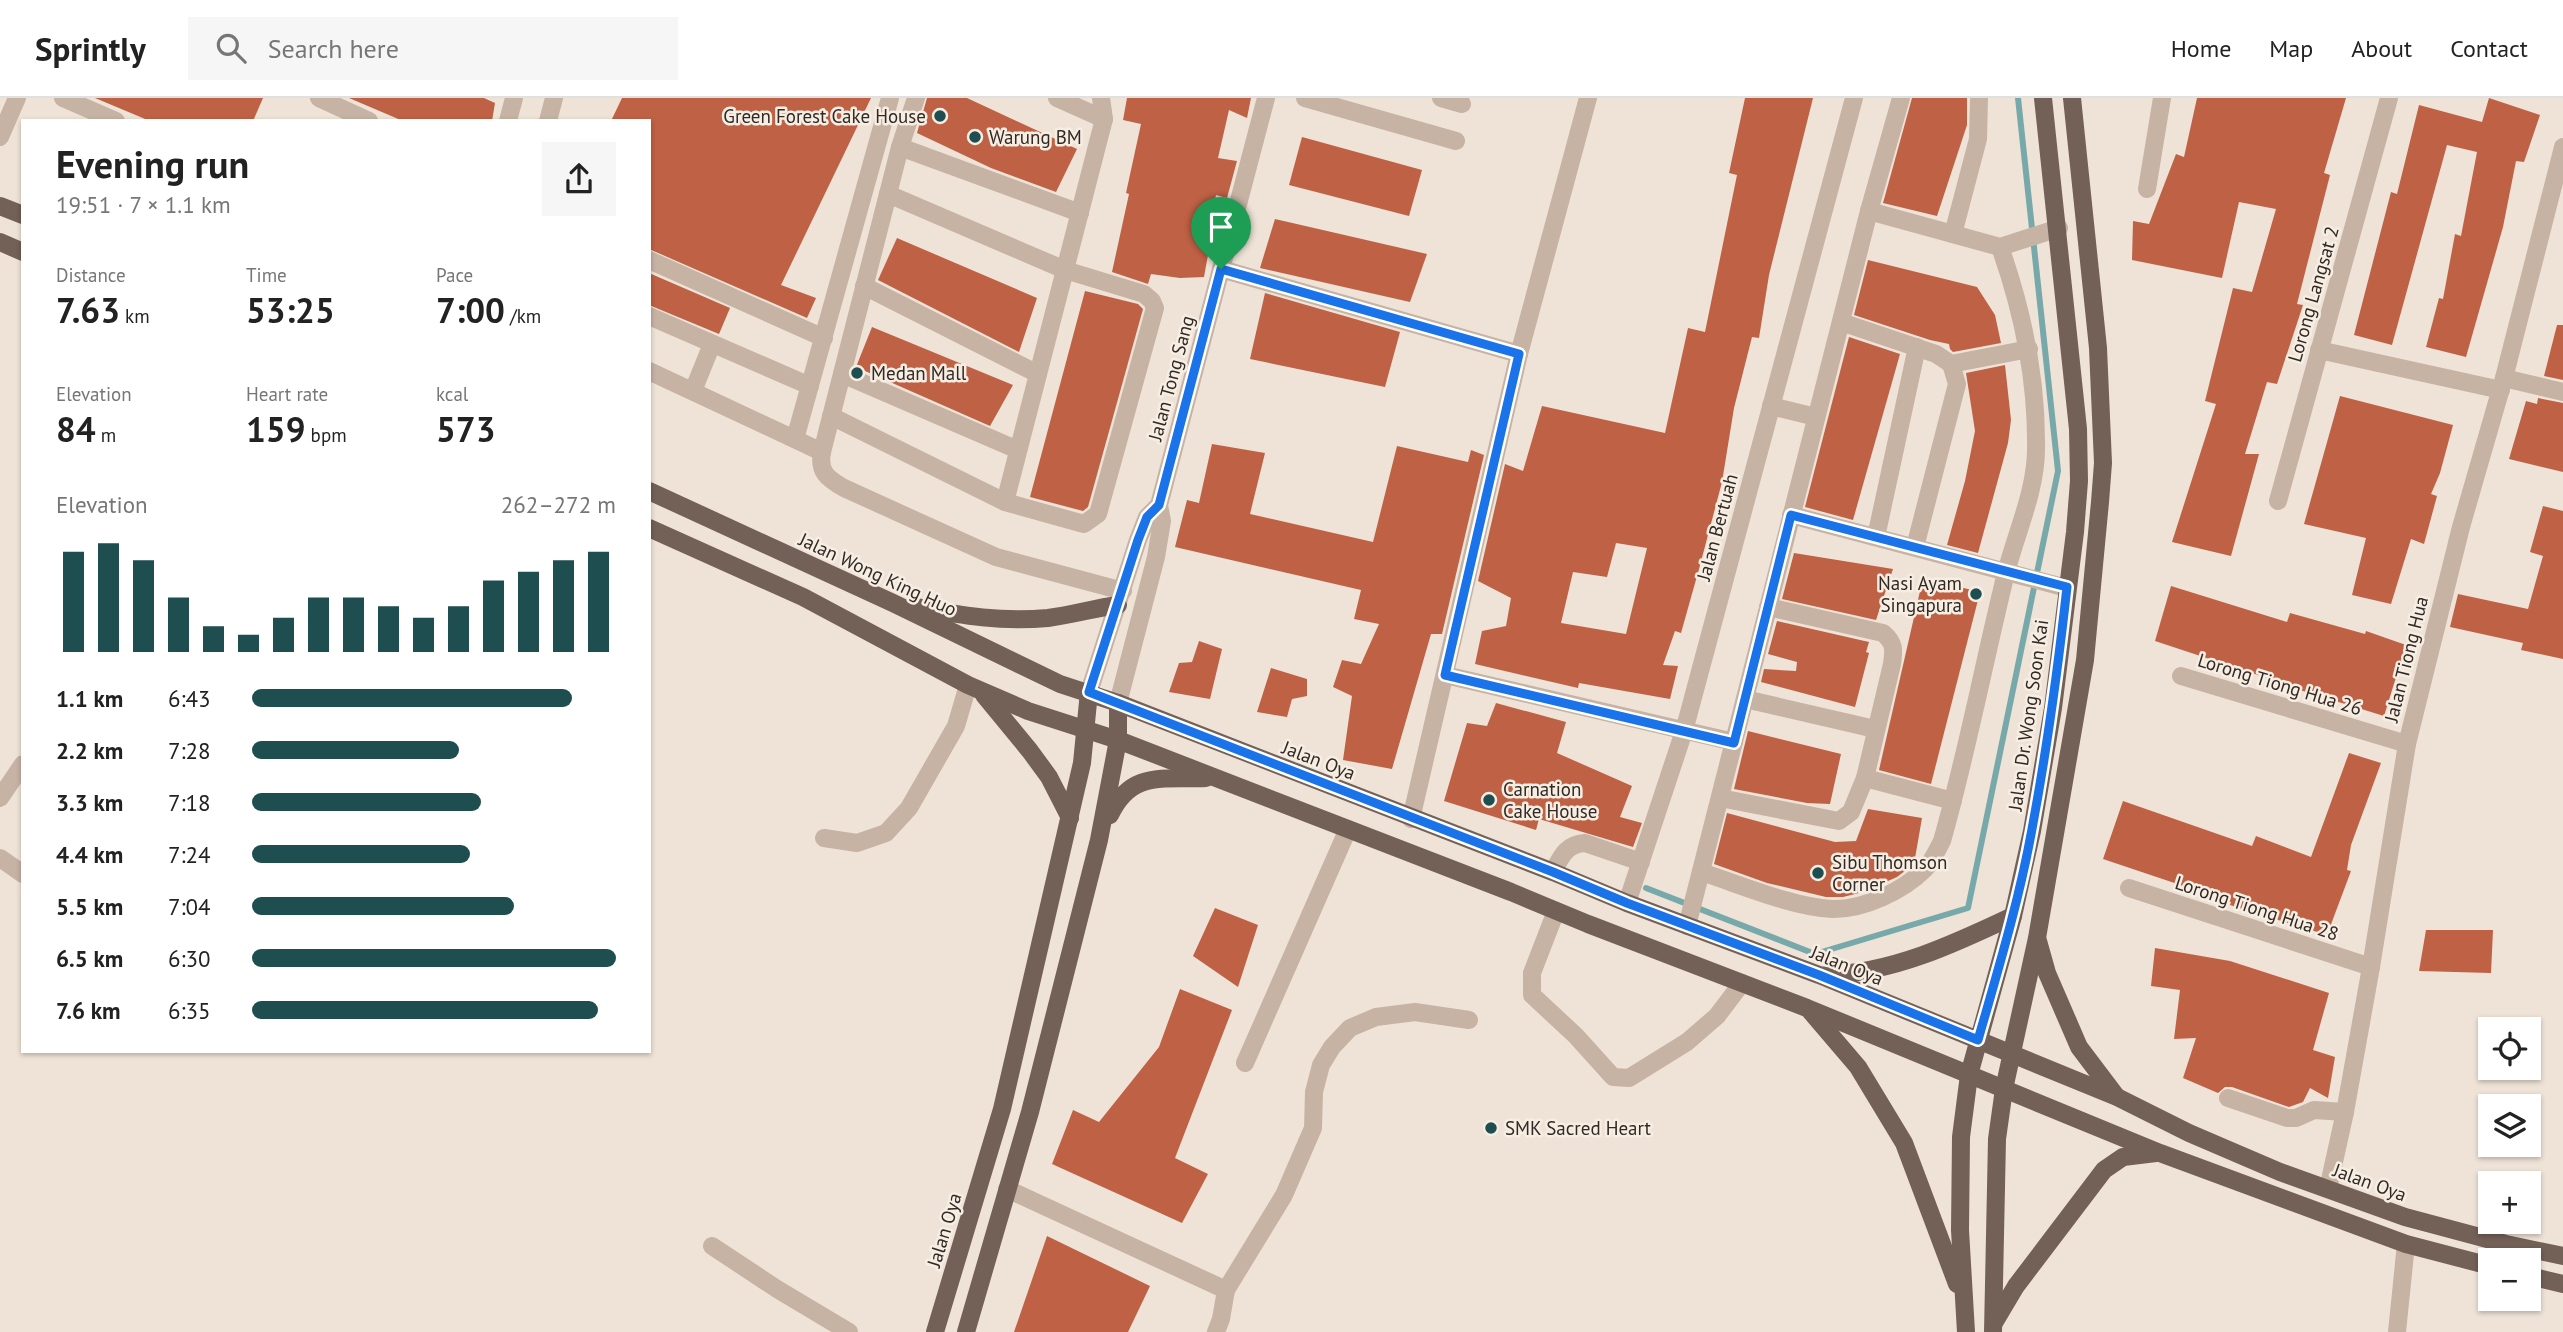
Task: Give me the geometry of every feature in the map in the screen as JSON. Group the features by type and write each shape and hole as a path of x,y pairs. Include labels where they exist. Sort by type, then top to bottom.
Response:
{"main road":[{"name":"Jalan Dr. Wong Soon Kai","path":"1966,1332 1960,1230 1961,1137 1969,1075 2013,916 2032,831 2053,708 2079,481 2059,228 2043,98"},
{"path":"1992,1329 1997,1139 2004,1089 2037,938 2085,660 2103,463 2098,348 2072,98"},
{"path":"0,205 21,214"},
{"path":"0,242 21,251"},
{"name":"Jalan Wong King Huo","path":"651,492 893,603 1060,684 1089,692"},
{"path":"651,529 803,597 974,688 1118,740 1807,1008 2160,1153 2406,1244 2478,1263"},
{"path":"893,603 981,619 1002,620 1051,618 1120,598"},
{"path":"974,688 1030,751 1049,777 1070,818"},
{"name":"Jalan Oya","path":"935,1332 1002,1109 1082,764 1089,692 1627,903 1689,919 2117,1097 2189,1133 2280,1172 2406,1217 2563,1256"},
{"path":"966,1332 1033,1098 1099,840 1118,740 1118,703"},
{"path":"1099,840 1116,802 1132,785 1143,781 1213,778"},
{"path":"1819,975 1856,974 1916,957 2013,916"},
{"path":"2037,938 2047,973 2079,1047 2117,1097"},
{"path":"1807,1008 1858,1067 1904,1143 1964,1304"},
{"path":"1992,1329 2016,1286 2105,1170 2123,1157 2160,1153"},
{"path":"2541,1279 2563,1284"}],"street":[{"path":"0,137 17,98"},
{"path":"63,98 111,119"},
{"path":"319,98 365,119"},
{"path":"509,119 514,98"},
{"path":"549,119 554,98"},
{"path":"795,439 890,98"},
{"path":"916,98 900,147 831,415 821,459 824,473 828,479 844,488 996,557 1120,598"},
{"path":"1057,98 1104,119"},
{"path":"1005,502 1104,119 1101,98"},
{"name":"Jalan Tong Sang","path":"1118,703 1156,557 1162,521 1159,505 1266,98"},
{"path":"1306,98 1456,141"},
{"path":"1441,98 1461,104"},
{"path":"1411,818 1519,354 1588,98"},
{"name":"Jalan Bertuah","path":"1627,903 1684,731 1854,98"},
{"path":"1689,919 1840,322 1900,98"},
{"path":"1953,234 1978,139 1979,98"},
{"path":"2147,189 2162,98"},
{"name":"Lorong Langsat 2","path":"2278,501 2389,98"},
{"path":"900,147 1080,213"},
{"name":"Jalan Tiong Hua","path":"2328,1189 2371,967 2407,744 2461,527 2502,384 2563,147"},
{"path":"831,415 1005,502 1078,524 1089,522 1098,514 1155,308 1144,294 1065,270 888,194"},
{"path":"1869,211 2006,245 2059,228"},
{"path":"1701,872 1801,904 1833,909 1863,904 1897,891 1927,868 1942,841 2014,574 2034,473 2036,451 2029,349 2006,245"},
{"path":"651,261 824,338"},
{"path":"1221,269 1519,354"},
{"path":"864,286 1038,374"},
{"path":"651,317 810,386"},
{"path":"1840,322 1936,354 1951,364 1957,384 1915,547"},
{"path":"693,391 712,344"},
{"path":"1876,537 1917,347"},
{"path":"1951,364 2029,349"},
{"path":"2319,350 2502,384 2563,392"},
{"path":"651,371 822,452"},
{"path":"842,374 1018,450"},
{"path":"1771,406 1816,417"},
{"name":"Jalan Tong Sang","path":"1089,692 1147,517 1159,505"},
{"path":"1791,515 2067,587"},
{"path":"1720,798 1839,821 1852,812 1865,778 1892,664 1892,640 1884,633 1768,607"},
{"path":"1445,675 1734,743"},
{"name":"Lorong Tiong Hua 26","path":"2181,676 2407,744"},
{"path":"824,838 857,844 886,833 909,808 956,726 974,688"},
{"path":"1745,699 1875,729"},
{"path":"0,798 21,767"},
{"path":"1865,778 1953,802"},
{"path":"1245,1063 1348,830"},
{"path":"1553,872 1567,849 1585,842 1641,862"},
{"path":"0,858 21,873"},
{"name":"Lorong Tiong Hua 28","path":"2129,888 2371,967"},
{"path":"1556,911 1532,973 1532,995 1576,1036 1613,1077 1629,1079 1687,1042 1717,1016 1742,983"},
{"path":"1216,1332 1226,1290 1284,1195 1313,1128 1314,1092 1321,1065 1332,1047 1350,1028 1376,1017 1415,1012 1469,1020"},
{"path":"2228,1098 2287,1118 2296,1118 2314,1110 2345,1112"},
{"path":"1007,1189 1226,1290"},
{"path":"2397,1332 2406,1244"},
{"path":"712,1246 849,1332"}],"building":[{"path":"95,98 263,98 254,119 145,119"},
{"path":"349,98 484,98 495,103 492,119 398,119"},
{"path":"622,98 871,98 781,285 816,298 807,318 651,250 651,119 612,119"},
{"path":"927,98 967,98 1077,149 1056,192 991,168 917,133"},
{"path":"1127,98 1251,98 1247,118 1229,110 1218,158 1237,161 1227,198 1216,195 1206,244 1210,244 1204,277 1180,278 1151,274 1148,284 1112,272 1141,124 1123,120"},
{"path":"1745,98 1813,98 1769,275 1759,338 1752,337 1734,408 1722,482 1699,569 1681,633 1675,631 1663,665 1678,666 1670,699 1579,683 1578,688 1475,664 1482,631 1506,626 1511,598 1478,581 1505,464 1523,471 1542,406 1665,433 1688,328 1705,332 1737,175 1729,173","holes":["1616,543 1647,548 1626,634 1561,623 1573,572 1607,577"]},
{"path":"1912,98 1967,98 1967,125 1937,216 1883,203"},
{"path":"2197,98 2346,98 2324,173 2330,175 2297,304 2303,305 2277,384 2267,382 2245,454 2259,454 2231,556 2172,542 2216,404 2205,401 2233,288 2252,292 2276,209 2239,202 2222,278 2132,260 2133,221 2149,224 2176,154 2184,157"},
{"path":"2489,98 2540,115 2524,162 2516,161 2503,227 2466,357 2426,347 2439,298 2443,299 2455,234 2461,236 2477,152 2447,145 2392,345 2354,335 2391,192 2397,194 2419,105 2482,122"},
{"path":"1302,137 1422,170 1409,216 1289,185"},
{"path":"1275,219 1427,254 1410,302 1260,268"},
{"path":"897,238 1037,298 1019,352 878,280"},
{"path":"1868,260 1977,287 1995,315 2001,343 1953,352 1949,344 1854,315"},
{"path":"651,274 730,308 719,334 651,306"},
{"path":"1085,291 1138,304 1143,309 1088,507 1083,511 1030,497"},
{"path":"1265,293 1400,332 1385,387 1250,359"},
{"path":"2557,325 2563,325 2563,380 2544,376"},
{"path":"872,327 1013,385 990,426 856,367"},
{"path":"1849,337 1900,354 1853,520 1805,507"},
{"path":"2005,365 2011,420 2008,443 1978,553 1947,545 1965,481 1975,431 1966,373"},
{"path":"2340,396 2453,425 2440,473 2431,494 2437,496 2424,544 2411,539 2391,604 2352,595 2366,538 2304,524"},
{"path":"2538,398 2563,403 2563,472 2509,459 2526,401 2537,404"},
{"path":"1212,444 1265,453 1250,514 1373,542 1397,446 1468,462 1471,450 1484,455 1442,634 1431,634 1392,769 1343,760 1352,696 1333,687 1342,660 1361,664 1379,624 1354,619 1361,590 1175,547 1187,500 1199,503"},
{"path":"2543,506 2563,511 2563,659 2521,650 2523,643 2450,627 2458,594 2528,609 2543,556 2530,552"},
{"path":"1794,553 1893,569 1876,620 1782,599"},
{"path":"1923,578 1980,592 1931,784 1879,770"},
{"path":"2171,586 2287,622 2290,613 2365,634 2366,631 2406,645 2384,716 2267,680 2155,641"},
{"path":"1777,621 1869,642 1866,652 1869,653 1855,707 1761,682 1764,669 1796,671 1797,662 1768,654"},
{"path":"1199,641 1222,649 1210,699 1169,692 1179,663 1192,662"},
{"path":"1271,668 1307,679 1307,696 1292,699 1287,717 1257,712"},
{"path":"1496,703 1566,722 1557,753 1632,786 1620,817 1642,823 1633,847 1539,819 1536,830 1444,801 1467,723 1487,726"},
{"path":"1748,731 1841,754 1830,804 1807,803 1734,789"},
{"path":"2349,753 2381,763 2351,845 2347,870 2351,871 2327,935 2230,905 2231,902 2103,859 2123,801 2252,846 2256,836 2311,857"},
{"path":"1868,809 1922,818 1914,864 1897,877 1863,892 1843,897 1826,897 1767,883 1714,864 1727,813 1835,842 1856,841"},
{"path":"1215,908 1258,925 1238,987 1193,956"},
{"path":"2426,930 2493,930 2491,973 2419,971"},
{"path":"2155,948 2230,961 2329,993 2313,1050 2335,1057 2328,1098 2310,1088 2303,1102 2289,1107 2232,1087 2225,1087 2218,1093 2183,1078 2196,1038 2174,1039 2180,990 2151,986"},
{"path":"1180,989 1232,1010 1175,1158 1208,1174 1182,1223 1052,1164 1073,1110 1099,1122 1159,1047"},
{"path":"1047,1236 1150,1286 1128,1332 1014,1332"}],"waterway":[{"path":"1646,888 1815,954 1968,908 2058,471 2018,98"}],"place":[{"name":"Green Forest Cake House","path":"940,116"},
{"name":"Warung BM","path":"975,137"},
{"name":"Medan Mall","path":"857,373"},
{"name":"Nasi Ayam Singapura","path":"1976,594"},
{"name":"Carnation Cake House","path":"1489,800"},
{"name":"Sibu Thomson Corner","path":"1818,873"},
{"name":"SMK Sacred Heart","path":"1491,1128"}],"route":[{"path":"1221,269 1519,354 1445,675 1734,743 1791,515 2067,587 2053,708 2032,831 2013,916 1978,1040 1819,975 1627,903 1089,692 1138,540 1147,517 1159,505 1221,269"}]}
